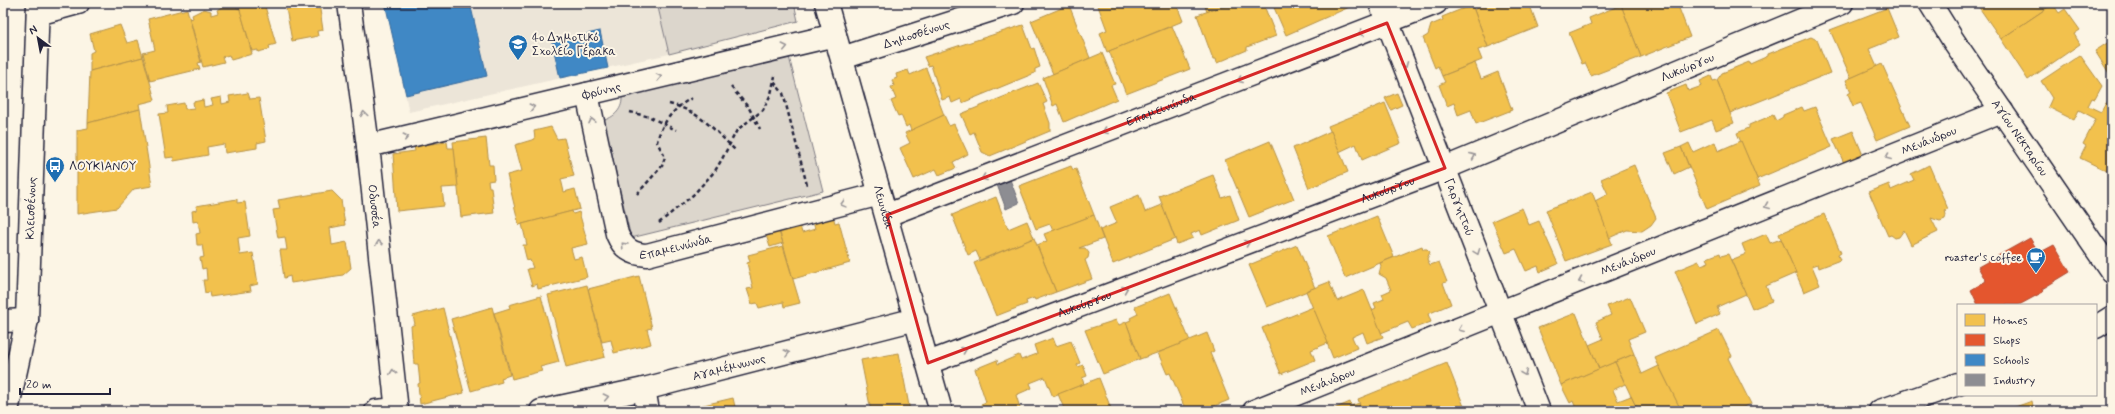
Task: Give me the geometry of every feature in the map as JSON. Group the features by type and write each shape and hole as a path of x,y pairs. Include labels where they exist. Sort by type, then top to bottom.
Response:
{"street":[{"path":"38,9 78,3"},
{"name":"Οδυσσέα","path":"349,3 368,146 390,410"},
{"name":"Λεωνίδα","path":"826,3 941,411"},
{"name":"Δημοσθένους","path":"842,58 1013,3"},
{"name":"Επαμεινώνδα","path":"887,215 1384,13 1436,3"},
{"name":"Λυκούργου","path":"928,363 1445,168 1842,3"},
{"name":"Αγίου Νεκταρίου","path":"1930,3 2112,272"},
{"name":"Κλεισθένους","path":"7,411 27,320 38,9"},
{"name":"Γαργηττού","path":"1384,13 1539,411"},
{"name":"Φρύνης","path":"368,146 835,35"},
{"name":"Επαμεινώνδα","path":"587,94 617,234 621,244 628,250 638,254 647,255 880,194"},
{"name":"Μενάνδρου","path":"1254,411 1500,314 2002,111"},
{"path":"2097,327 2112,317"},
{"path":"3,320 27,320"},
{"name":"Αγαμέμνωνος","path":"541,411 644,389 916,320"},
{"path":"1880,411 1957,384"},
{"path":"644,389 648,411"}],"path":[{"path":"665,225 657,226 693,195 715,171 737,130 763,110 771,94 776,69 771,50"},
{"path":"774,82 783,93 808,188"},
{"path":"727,84 746,104 760,129"},
{"path":"633,200 646,182 662,166 665,157 657,142 665,123 678,105 693,97"},
{"path":"663,102 678,105 706,121 736,151"},
{"path":"627,112 650,117 665,123 676,130"}],"highlighted area":[{"path":"1387,23 1445,168 928,363 887,215"}],"shaded area":[{"name":"4ο Δημοτικό Σχολείο Γέρακα","path":"385,3 657,3 669,54 409,112"},
{"path":"657,3 794,3 798,21 669,54"},
{"path":"788,53 823,191 631,238 604,120 616,114 622,102 621,93"},
{"path":"622,398 631,398 634,411 614,411"}],"building: Homes":[{"path":"228,3 236,5 237,8 240,8 252,54 231,60 229,55 222,57 224,62 203,67 190,19 193,18 192,15 204,9 211,11 211,15 218,13 217,10"},
{"path":"238,3 264,3 276,44 269,46 270,49 258,52 258,50 252,51"},
{"path":"285,3 319,3 323,30 317,31 318,36 292,41"},
{"path":"1097,3 1176,3 1183,21 1107,52 1100,33 1107,30"},
{"path":"1204,3 1233,3 1207,12"},
{"path":"1233,3 1263,3 1276,36 1247,47 1247,50 1217,63 1216,59 1213,59 1197,15"},
{"path":"1272,3 1353,3 1354,5 1286,35"},
{"path":"1529,3 1538,27 1488,47 1474,10 1477,8 1475,4"},
{"path":"1627,3 1677,3 1690,37 1641,57 1621,5"},
{"path":"1771,3 1784,3 1773,8"},
{"path":"1976,3 2052,3 2053,4 2001,39"},
{"path":"2053,4 2059,13 2065,9 2080,30 2074,34 2080,44 2028,80 2001,39"},
{"path":"1069,5 1090,58 1053,74 1031,21"},
{"path":"1472,5 1488,47 1478,50 1482,60 1442,76 1438,66 1435,68 1423,38 1428,35 1431,25 1443,20 1442,17"},
{"path":"1621,5 1641,57 1591,76 1585,63 1582,64 1569,33 1591,24 1589,18"},
{"path":"1887,8 1899,37 1869,49 1877,67 1851,78 1830,30"},
{"path":"187,9 201,62 198,63 200,69 150,81 143,53 155,50 148,19"},
{"path":"120,25 127,43 138,40 143,57 90,71 90,53 94,51 90,34"},
{"path":"1023,25 1032,49 1034,48 1040,67 1035,69 1035,73 962,103 961,99 952,103 950,97 942,100 931,65 928,66 924,57"},
{"path":"1172,26 1190,69 1126,94 1109,51"},
{"path":"1811,37 1817,40 1830,73 1730,113 1717,80 1722,73 1749,62 1750,64 1768,56 1768,54"},
{"path":"2112,40 2112,78 2095,51"},
{"path":"1102,53 1115,84 1111,85 1117,99 1064,122 1057,104 1053,106 1043,78"},
{"path":"2080,55 2102,86 2095,99 2092,98 2088,106 2101,112 2106,103 2112,105 2112,161 2107,171 2080,158 2086,146 2083,144 2096,119 2079,110 2074,120 2048,107 2052,98 2041,81"},
{"path":"143,57 155,100 139,104 140,109 88,123 90,71"},
{"path":"1475,63 1481,79 1498,72 1512,110 1476,124 1471,110 1458,115 1454,103 1447,106 1439,85 1445,82 1442,76"},
{"path":"1882,64 1910,126 1877,140 1861,103 1853,106 1848,94 1851,92 1846,80"},
{"path":"926,68 944,115 911,131 909,125 906,127 901,115 898,116 891,101 896,99 891,87 894,86 892,80 897,78 896,74 908,70 910,75"},
{"path":"1711,76 1713,81 1717,80 1734,123 1716,130 1712,120 1681,132 1666,93 1686,85 1688,91 1702,86 1700,81"},
{"path":"1038,83 1047,102 1043,104 1050,123 1050,131 990,156 982,152 974,132 970,134 961,114"},
{"path":"248,93 250,99 259,98 266,141 257,143 257,148 225,153 224,144 207,147 208,155 174,161 173,157 166,158 159,114 168,113 167,106 184,103 185,109 194,108 193,102 203,100 204,107 213,105 211,99 221,97 222,104 230,102 229,96"},
{"path":"1397,93 1402,105 1391,110 1385,98"},
{"path":"1385,103 1401,143 1362,160 1356,144 1339,152 1328,126"},
{"path":"1802,107 1804,111 1815,107 1832,147 1757,179 1737,133 1749,128 1749,125 1773,115 1776,121 1783,117 1783,115"},
{"path":"140,109 152,186 134,189 117,208 77,214 77,130 88,128 88,123"},
{"path":"944,115 949,126 954,124 968,154 953,162 956,168 939,175 936,169 914,179 900,148 910,143 905,133"},
{"path":"551,127 557,139 564,138 574,176 561,179 564,192 575,189 580,209 519,225 507,175 522,171 515,145 535,139 534,131"},
{"path":"1331,131 1348,172 1309,188 1293,148"},
{"path":"1853,131 1863,155 1844,163 1833,139"},
{"path":"486,138 489,165 493,165 494,180 488,181 489,187 491,187 494,213 461,217 453,142"},
{"path":"1270,141 1294,199 1249,217 1225,160"},
{"path":"1741,141 1760,186 1707,209 1681,147 1689,143 1693,152 1715,142 1718,151"},
{"path":"447,142 448,148 454,148 458,187 442,188 444,206 397,211 393,154 415,151 414,146"},
{"path":"1681,147 1689,167 1674,174 1665,153"},
{"path":"1634,165 1656,218 1651,225 1642,231 1627,230 1609,238 1595,201 1608,194 1601,179"},
{"path":"1929,165 1948,209 1945,210 1945,219 1940,221 1931,218 1938,232 1911,245 1904,230 1899,237 1895,238 1891,235 1888,236 1869,192 1889,184 1891,190 1914,180 1911,174"},
{"path":"1071,166 1073,170 1076,169 1094,215 1053,231 1050,224 1036,229 1019,186"},
{"path":"1213,175 1222,198 1230,195 1239,220 1202,235 1200,230 1191,234 1193,238 1177,244 1159,196"},
{"path":"332,191 341,200 345,225 330,228 332,245 347,242 351,268 343,275 291,283 290,276 284,278 280,250 287,250 285,237 278,238 273,210 280,209 278,200"},
{"path":"1592,192 1612,244 1566,261 1546,210"},
{"path":"1139,195 1145,212 1162,205 1175,239 1113,264 1100,230 1117,223 1110,207"},
{"path":"996,197 1008,229 1027,221 1034,238 980,260 976,251 968,255 952,215"},
{"path":"237,199 237,203 245,202 250,236 238,238 240,255 253,253 258,284 250,286 251,291 210,297 209,292 205,293 203,280 207,280 206,268 202,269 200,258 204,257 202,245 197,245 196,234 200,233 198,221 193,222 192,211 197,210 196,206"},
{"path":"1522,208 1529,225 1539,221 1558,264 1540,272 1538,266 1526,271 1516,249 1506,253 1492,221"},
{"path":"572,211 573,214 579,212 588,244 571,248 574,259 582,257 587,277 538,289 537,284 532,286 527,269 533,268 530,260 527,261 523,245 527,245 522,224"},
{"path":"1824,214 1841,253 1838,255 1840,260 1819,268 1818,264 1812,266 1820,285 1804,292 1779,234"},
{"path":"1094,215 1103,239 1079,248 1085,248 1089,253 1088,258 1085,260 1092,279 1056,292 1037,245 1047,241 1044,234"},
{"path":"833,216 835,223 839,222 850,263 793,279 779,229 799,223 802,233 815,229 813,222"},
{"path":"1377,216 1394,257 1345,278 1328,236"},
{"path":"779,232 783,243 770,247 766,235"},
{"path":"1766,234 1770,243 1781,239 1796,273 1766,286 1772,301 1752,309 1731,260 1746,254 1742,244"},
{"path":"1034,238 1056,292 1035,300 1034,298 1026,301 1027,304 996,316 974,263"},
{"path":"1297,245 1315,288 1267,307 1249,265"},
{"path":"783,246 800,303 784,307 783,302 759,308 757,303 752,304 747,289 753,288 747,263 750,262 748,255"},
{"path":"1422,246 1423,249 1427,249 1430,252 1427,259 1430,265 1439,262 1447,282 1443,283 1451,304 1428,314 1431,322 1412,329 1408,322 1381,333 1372,310 1376,308 1374,303 1384,299 1382,294 1391,290 1386,278 1379,274 1381,266 1380,263"},
{"path":"1720,253 1721,256 1728,254 1746,294 1717,307 1720,314 1697,324 1675,271 1699,261 1701,265 1709,262 1707,258"},
{"path":"639,276 652,328 647,329 651,344 614,353 611,340 602,342 588,289"},
{"path":"1329,282 1337,301 1364,290 1383,337 1367,343 1363,332 1352,337 1357,348 1333,358 1306,291"},
{"path":"587,285 605,357 566,367 548,295"},
{"path":"1170,293 1190,341 1140,359 1126,322 1138,314 1135,307"},
{"path":"541,296 559,362 540,367 542,371 512,379 494,313 510,308 509,305"},
{"path":"1630,297 1645,332 1628,339 1634,354 1599,369 1589,345 1603,339 1596,322 1611,315 1607,306"},
{"path":"492,307 510,375 501,378 502,382 471,391 451,319"},
{"path":"1313,307 1328,343 1311,350 1315,360 1281,374 1262,328"},
{"path":"443,308 464,393 420,404 418,364 414,364 411,326 415,324 413,316"},
{"path":"1576,313 1599,369 1561,385 1538,328"},
{"path":"1116,320 1119,325 1126,322 1140,359 1103,374 1085,330"},
{"path":"1719,330 1732,356 1728,358 1751,404 1734,411 1681,411 1655,358"},
{"path":"1207,333 1214,351 1210,353 1229,400 1202,411 1186,411 1170,373 1167,374 1158,353"},
{"path":"1053,338 1056,346 1071,341 1080,363 1077,365 1078,367 1083,365 1087,376 1082,378 1084,384 1053,397 1045,377 1030,383 1032,388 1016,395 1020,408 1012,411 984,411 981,404 986,402 975,369 997,360 998,364 1019,355 1021,360 1037,354 1034,345"},
{"path":"899,353 910,411 871,411 861,360"},
{"path":"1634,354 1642,374 1659,366 1680,408 1674,411 1638,411 1615,362"},
{"path":"1615,362 1625,384 1613,390 1618,401 1631,396 1638,411 1577,411 1573,401 1570,403 1561,385"},
{"path":"1447,363 1465,409 1460,411 1362,411 1358,399"},
{"path":"1099,378 1112,411 1065,411 1058,394"},
{"path":"733,398 736,411 692,411 691,408"},
{"path":"2032,401 2034,411 1997,411 2006,408 2007,410"},
{"path":"1350,402 1351,406 1359,403 1362,411 1329,411"}],"building: Shops":[{"path":"2030,238 2039,253 2054,245 2070,272 2042,289 2043,292 2021,304 1978,304 1971,290 1986,281 1978,267"}],"building: Schools":[{"path":"385,3 470,3 487,76 406,95"},
{"path":"600,31 608,68 560,78 552,42"}],"building: Industry":[{"path":"1009,177 1019,203 1006,209 996,182"}],"place":[{"name":"4ο Δημοτικό Σχολείο Γέρακα","path":"518,61"},
{"name":"ΛΟΥΚΙΑΝΟΥ","path":"55,183"},
{"name":"roaster's coffee","path":"2036,274"}]}
